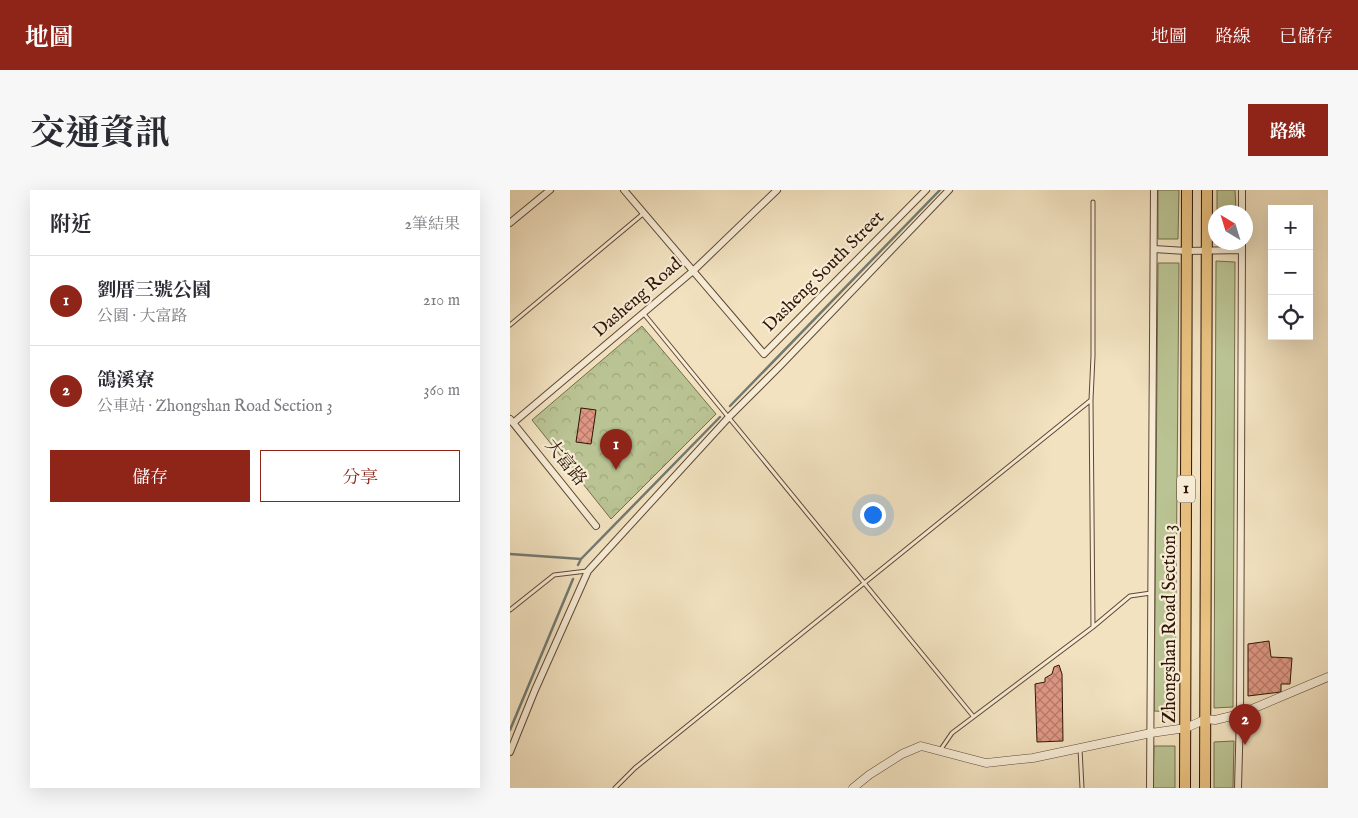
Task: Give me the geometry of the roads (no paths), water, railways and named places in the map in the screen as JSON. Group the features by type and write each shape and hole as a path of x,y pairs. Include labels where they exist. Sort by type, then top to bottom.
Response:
{"main road":[{"name":"Zhongshan Road Section 3","path":"1185,788 1187,190"},
{"name":"Zhongshan Road Section 3","path":"1205,788 1207,190"}],"street":[{"path":"510,224 550,190"},
{"path":"624,190 693,271"},
{"name":"Dasheng Road","path":"512,421 644,314 693,271 777,190"},
{"name":"Dasheng South Street","path":"693,271 764,354 926,190"},
{"path":"510,752 535,690 588,571 729,417 949,190"},
{"name":"Zhongshan Road Section 3","path":"1150,788 1154,190"},
{"path":"1242,190 1242,205"},
{"path":"1154,249 1207,252 1242,250 1238,788"},
{"name":"大富路","path":"512,421 596,526"},
{"path":"853,788 869,775 902,754 921,746 986,763 1033,758 1150,732 1186,728 1206,719 1215,720 1240,714 1328,677"}],"lane":[{"path":"1093,202 1093,356 1091,400 1093,627"},
{"path":"510,325 644,213"},
{"path":"644,314 973,716"},
{"path":"615,788 635,768 1091,400"},
{"path":"510,610 554,575 588,571"},
{"path":"941,750 952,733 1093,627 1130,596 1151,593"},
{"path":"1080,748 1082,788"}],"waterway":[{"path":"730,406 940,190"},
{"path":"578,565 581,559 720,417"},
{"path":"510,554 581,559"},
{"path":"510,730 573,579"}],"place":[{"name":"劉厝三號公園","path":"616,470"},
{"name":"鴿溪寮","path":"1245,745"}]}
